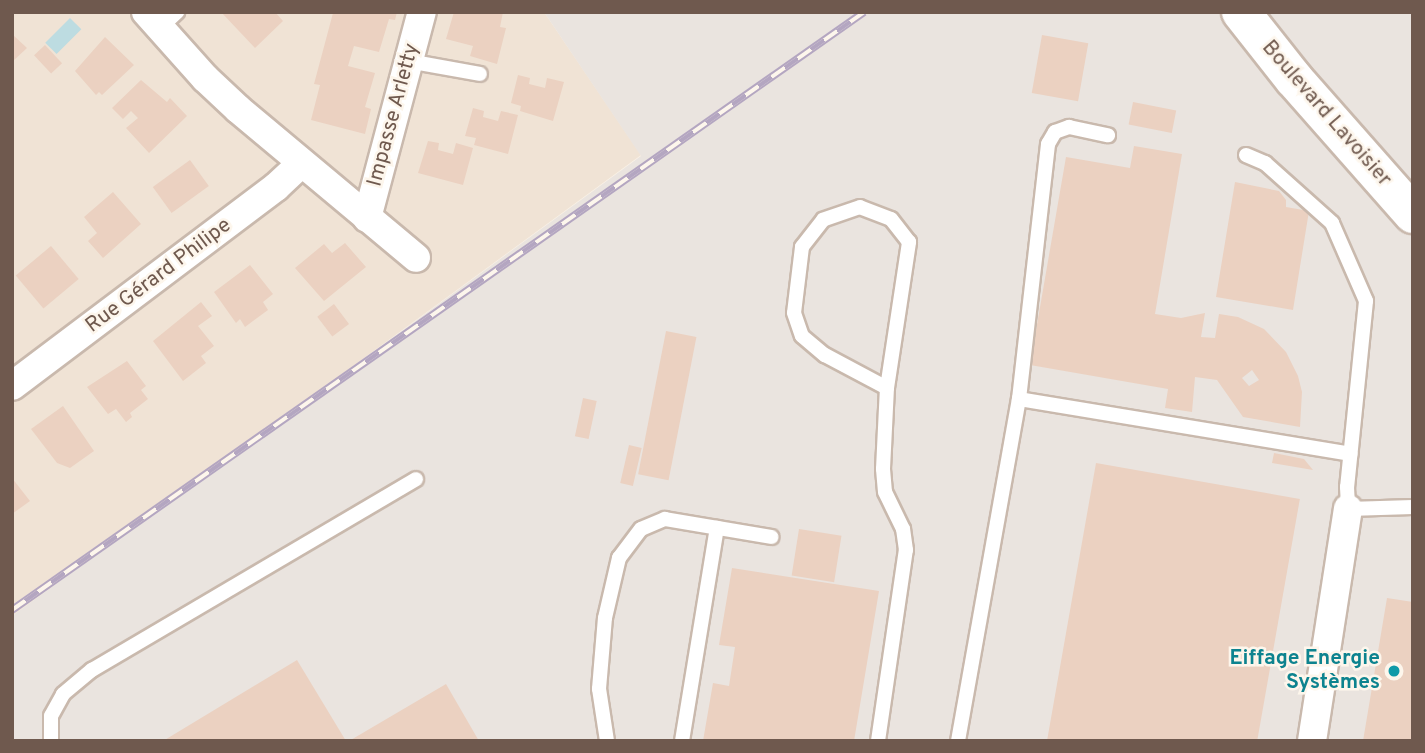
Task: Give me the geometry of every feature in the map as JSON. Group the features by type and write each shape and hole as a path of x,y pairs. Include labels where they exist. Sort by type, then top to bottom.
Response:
{"main road":[{"name":"Boulevard Lavoisier","path":"1241,12 1294,79 1413,214"}],"street":[{"name":"Impasse Arletty","path":"367,218 422,12"},
{"path":"161,18 205,78 416,258"},
{"name":"Rue Gérard Philipe","path":"12,386 276,187 302,163"},
{"path":"1312,741 1348,509"}],"lane":[{"path":"408,61 480,74"},
{"path":"958,741 1019,399 1048,144 1055,132 1069,127 1108,135"},
{"path":"1246,155 1265,163 1332,223 1366,301 1350,454 1348,509 1413,507"},
{"path":"878,741 906,550 903,529 885,492 883,469 887,388 909,242 891,219 860,207 823,220 802,247 794,313 802,336 810,343 825,355 887,388"},
{"path":"1019,399 1350,454"},
{"path":"51,741 51,716 63,694 92,670 416,479"},
{"path":"607,741 599,688 605,618 619,558 640,528 665,519 771,537"},
{"path":"682,741 717,528"}],"shaded area":[{"path":"12,12 544,12 641,155 12,616"},
{"path":"544,12 1413,12 1413,741 12,741 12,616 641,156"}],"water":[{"path":"70,18 81,29 57,54 45,43"}],"building":[{"path":"221,12 275,12 283,21 255,48"},
{"path":"397,12 395,20 389,19 379,52 354,46 348,66 375,73 365,107 371,109 365,134 311,120 320,85 314,84 333,13"},
{"path":"454,12 503,12 500,27 506,28 497,64 470,56 473,46 446,39"},
{"path":"12,34 27,48 12,62"},
{"path":"1042,35 1088,43 1078,101 1032,93"},
{"path":"105,37 134,65 102,95 99,92 96,95 75,71"},
{"path":"45,45 62,63 51,74 34,55"},
{"path":"518,75 530,78 529,84 545,88 547,78 564,82 553,121 520,111 521,106 511,103"},
{"path":"141,80 167,102 170,98 187,116 149,153 126,128 138,118 131,111 123,119 112,108"},
{"path":"1133,102 1176,110 1172,133 1129,125"},
{"path":"473,108 484,111 483,117 498,121 501,111 518,115 508,154 474,145 476,138 465,136"},
{"path":"428,141 439,143 438,150 453,154 456,143 473,148 463,185 418,173"},
{"path":"1134,146 1182,154 1155,314 1181,318 1205,313 1201,337 1215,338 1219,314 1238,317 1264,329 1286,352 1298,376 1302,392 1300,427 1243,417 1217,380 1195,377 1192,412 1165,408 1168,389 1030,365 1066,157 1130,168","holes":["1252,370 1259,380 1249,386 1242,378"]},
{"path":"190,160 209,186 172,213 153,187"},
{"path":"1235,182 1279,191 1286,200 1286,207 1309,211 1293,310 1216,297"},
{"path":"113,192 141,224 103,258 88,241 97,233 84,217"},
{"path":"345,243 366,267 324,301 295,268 324,244 332,253"},
{"path":"51,246 79,279 43,309 16,276"},
{"path":"250,265 273,294 263,302 268,310 245,327 240,319 236,323 214,292"},
{"path":"201,302 212,316 198,326 214,346 201,356 206,363 183,381 153,341"},
{"path":"334,304 349,324 332,337 317,317"},
{"path":"666,331 696,337 669,480 638,474"},
{"path":"127,361 146,386 141,390 148,399 130,413 132,417 126,422 116,409 108,414 87,387"},
{"path":"583,398 597,401 589,439 575,436"},
{"path":"63,406 94,451 70,468 57,463 31,429"},
{"path":"629,445 642,448 633,486 620,483"},
{"path":"1274,453 1304,459 1313,470 1272,463"},
{"path":"1096,463 1300,499 1257,741 1047,741"},
{"path":"12,478 30,501 12,514"},
{"path":"799,529 841,536 834,582 792,575"},
{"path":"732,568 879,591 854,741 703,741 713,683 729,686 735,647 719,645"},
{"name":"Eiffage Energie Systèmes","path":"1387,598 1413,602 1413,741 1363,741"},
{"path":"297,660 346,741 163,741"},
{"path":"446,684 479,741 349,741"}],"railway":[{"path":"12,610 864,12"}],"place":[{"name":"Eiffage Energie Systèmes","path":"1394,671"}]}
